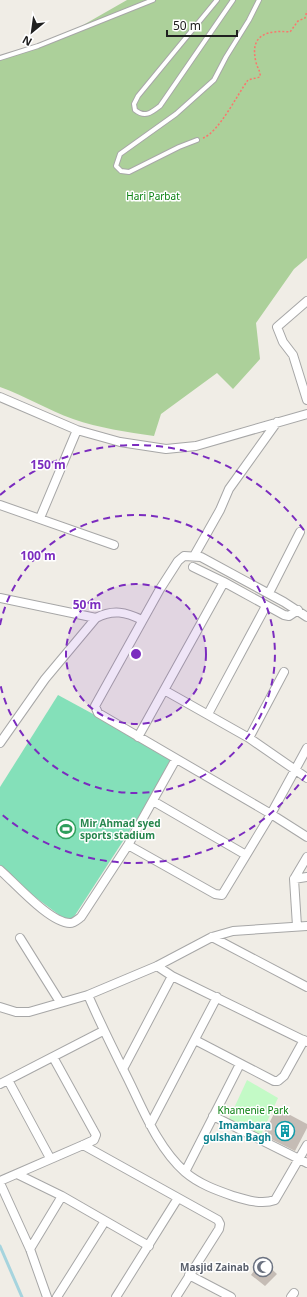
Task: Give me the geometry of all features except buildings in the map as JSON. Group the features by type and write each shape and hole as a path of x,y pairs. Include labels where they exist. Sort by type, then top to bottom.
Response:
{"street":[{"path":"307,301 277,327 283,342 293,355 307,400"},
{"path":"0,397 77,430 127,443 166,448 196,446 307,414"},
{"path":"194,556 220,510 229,489 277,422"},
{"path":"40,518 77,430"},
{"path":"0,505 114,545"},
{"path":"269,593 300,532"},
{"path":"307,617 269,593 201,557 184,556 178,562 142,620 95,709 98,713 271,814 307,837"},
{"path":"193,567 287,616 298,610"},
{"path":"138,737 224,582"},
{"path":"0,598 96,618"},
{"path":"208,714 266,606"},
{"path":"0,743 45,679 96,618 106,613 118,612 129,614 142,620"},
{"path":"248,738 284,672"},
{"path":"164,690 248,738 307,778"},
{"path":"128,845 218,896 224,893 271,814 307,748"},
{"path":"0,870 46,912 60,921 70,923 80,917 128,845 176,759"},
{"path":"153,801 246,855"},
{"path":"297,926 294,879 307,857"},
{"path":"294,879 307,877"},
{"path":"0,1007 16,1012 29,1012 88,994 157,966 212,937 233,931 307,926"},
{"path":"212,937 307,987"},
{"path":"20,938 60,1002"},
{"path":"157,966 172,976 305,1041 284,1076 278,1082 195,1040"},
{"path":"123,1069 172,976"},
{"path":"88,994 103,1031 150,1125 169,1156 185,1172 216,1190 237,1197 268,1202 275,1200 303,1162 307,1145"},
{"path":"150,1125 217,997"},
{"path":"0,1084 103,1031"},
{"path":"47,1297 30,1250 0,1182 50,1158 94,1140 96,1136 95,1131 53,1057"},
{"path":"185,1172 240,1064"},
{"path":"8,1080 50,1158"},
{"path":"213,1116 303,1162"},
{"path":"83,1145 218,1220 220,1224 219,1229 176,1297"},
{"path":"17,1174 62,1196 149,1246"},
{"path":"30,1250 62,1196"},
{"path":"116,1297 178,1198"},
{"path":"57,1297 105,1221"},
{"path":"190,1275 231,1297"}],"lane":[{"path":"0,58 38,46 153,0"},
{"path":"217,0 138,96 134,104 135,110 141,115 148,115 160,106 233,0"},
{"path":"197,140 179,147 129,172 121,171 116,166 120,154 176,114 214,80 226,57 250,20 259,0"}],"path":[{"path":"197,140 206,137 216,126 248,80 260,77 255,51 260,38 265,33 276,31 290,32 298,22 305,18 307,11"}],"green space":[{"name":"Hari Parbat","path":"127,0 307,0 307,258 294,269 256,323 260,359 233,389 217,373 161,414 154,436 83,422 0,387 0,57 64,36"},
{"name":"Mir Ahmad syed sports stadium","path":"58,695 176,759 70,923 0,871 0,787"},
{"name":"Khamenie Park","path":"247,1080 278,1098 260,1137 228,1121"}],"waterway":[{"path":"0,1246 22,1297"}],"place":[{"name":"Mir Ahmad syed sports stadium","path":"66,829"},
{"name":"Imambara gulshan Bagh","path":"285,1131"},
{"name":"Masjid Zainab","path":"263,1267"}]}
